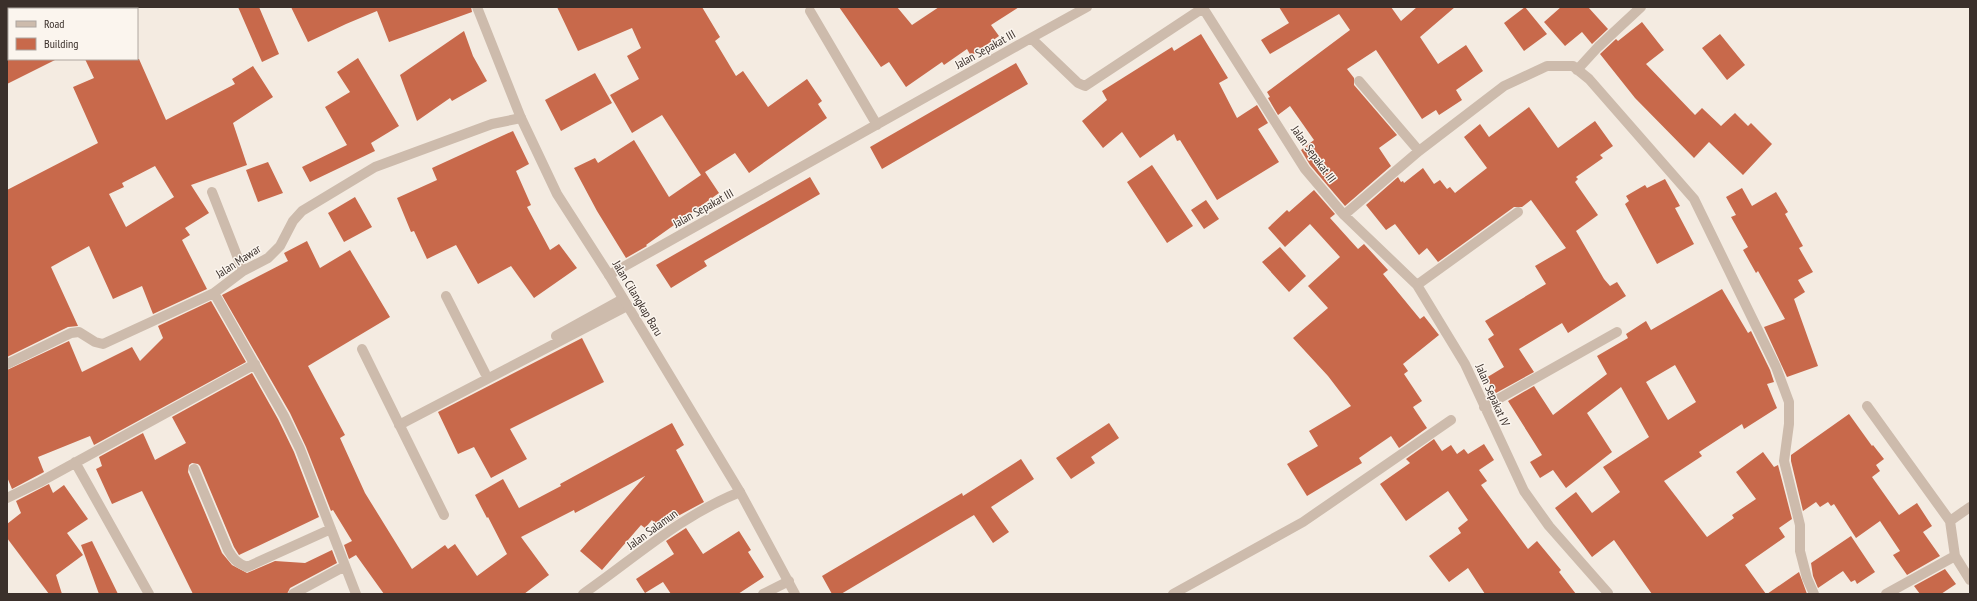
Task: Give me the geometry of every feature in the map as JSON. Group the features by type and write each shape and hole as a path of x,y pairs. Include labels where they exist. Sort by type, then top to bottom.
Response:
{"street":[{"name":"Jalan Cilangkap Baru","path":"477,7 520,118 557,194 609,275 740,492 795,594"},
{"path":"1031,38 1087,7"},
{"name":"Jalan Sepakat III","path":"609,275 1031,38 1078,84 1085,86 1203,7 1305,169 1344,215"},
{"path":"1577,70 1598,47 1641,7"},
{"path":"810,11 877,125"},
{"path":"1344,215 1419,151 1504,86 1547,66 1573,66 1599,90 1694,199 1776,367 1789,402 1789,424 1784,461 1800,525 1800,552 1807,578 1814,594"},
{"path":"1359,81 1419,151"},
{"name":"Jalan Mawar","path":"356,594 300,450 255,364 214,293 243,271 268,258 280,246 293,221 302,211 375,167 492,124 520,118"},
{"path":"212,192 243,271"},
{"path":"1417,285 1518,212"},
{"name":"Jalan Sepakat IV","path":"1344,215 1417,285 1465,364 1524,491 1549,526 1607,594"},
{"path":"7,364 71,333 79,332 95,342 103,344 214,293"},
{"path":"446,296 486,373"},
{"path":"398,422 486,373 625,303"},
{"path":"398,422 625,303"},
{"path":"1484,407 1616,332"},
{"path":"362,349 444,515"},
{"path":"7,498 40,482 159,418 255,364"},
{"path":"1867,406 1950,521 1955,556 1970,580"},
{"path":"1173,594 1303,522 1451,420"},
{"path":"75,462 149,594"},
{"path":"194,469 228,550 239,564 247,567 331,529"},
{"name":"Jalan Salamun","path":"583,594 666,532 713,502 740,492"},
{"path":"1950,521 1970,507"},
{"path":"1886,594 1955,556"},
{"path":"293,594 345,566"},
{"path":"763,594 789,581"}],"building":[{"path":"238,7 259,7 279,54 262,62"},
{"path":"291,7 471,7 472,12 389,42 377,11 308,42"},
{"path":"557,7 702,7 720,37 715,41 736,76 743,71 768,107 807,79 822,101 818,104 827,118 749,173 735,153 705,172 719,193 646,245 647,246 626,258 597,211 574,168 595,158 598,163 634,140 669,197 701,175 662,115 632,133 610,95 639,79 627,56 641,48 632,28 578,51"},
{"path":"839,7 897,7 912,25 939,7 1019,7 991,25 999,36 971,56 967,49 944,65 942,62 906,87 889,62 881,67"},
{"path":"1279,7 1391,7 1401,21 1417,7 1455,7 1420,37 1438,64 1466,45 1483,71 1456,90 1462,100 1439,115 1436,110 1422,119 1376,50 1347,69 1354,78 1354,85 1397,135 1379,148 1391,166 1345,206 1310,165 1301,150 1314,140 1290,106 1278,115 1268,98 1270,97 1267,92 1350,30 1339,14 1270,54 1261,40 1289,23"},
{"path":"1525,7 1547,34 1524,51 1504,23"},
{"path":"1561,7 1588,7 1608,29 1592,44 1582,32 1565,46 1544,22"},
{"path":"1642,22 1664,50 1646,64 1695,115 1702,108 1721,126 1735,113 1748,126 1751,123 1772,144 1743,175 1709,142 1694,158 1635,98 1600,54 1616,39 1618,41"},
{"path":"464,31 473,56 487,81 452,101 450,98 417,121 400,75"},
{"path":"1201,34 1228,78 1219,83 1237,118 1257,105 1268,123 1258,129 1279,162 1217,200 1180,140 1177,141 1174,134 1140,158 1122,132 1103,148 1082,121 1107,100 1102,91 1172,47 1174,51"},
{"path":"1720,34 1745,65 1727,80 1702,48"},
{"path":"358,58 399,126 371,143 375,151 310,182 302,167 347,145 325,107 350,92 337,72"},
{"path":"7,59 55,60 7,84"},
{"path":"139,59 166,120 235,84 232,79 253,66 273,97 233,123 247,165 191,185 209,213 185,228 190,235 182,240 207,289 153,314 142,286 113,299 89,246 51,267 78,326 68,327 7,357 7,190 98,143 73,87 94,78 85,60","holes":["155,166 174,197 126,227 109,194 124,187 122,183"]},
{"path":"1016,63 1028,84 882,169 870,147"},
{"path":"595,73 612,103 561,131 545,100"},
{"path":"1529,107 1558,148 1595,121 1613,146 1600,155 1603,158 1576,177 1578,179 1575,182 1598,215 1576,231 1604,279 1610,286 1617,282 1626,296 1568,333 1562,323 1519,349 1534,372 1496,393 1486,378 1504,367 1488,339 1494,335 1485,321 1546,284 1535,266 1566,248 1531,200 1522,207 1514,207 1438,262 1427,248 1419,255 1395,224 1386,230 1366,205 1398,177 1401,182 1403,181 1404,183 1423,168 1434,184 1440,180 1447,189 1450,187 1455,193 1487,168 1464,137 1480,124 1489,137"},
{"path":"513,131 529,164 516,171 531,205 527,207 550,250 559,244 577,268 534,298 511,266 478,284 456,245 427,259 414,231 411,232 397,198 437,180 432,168"},
{"path":"268,162 283,193 258,202 246,170"},
{"path":"1152,165 1193,226 1167,243 1127,182"},
{"path":"810,177 820,194 704,261 707,266 671,288 656,265"},
{"path":"1665,179 1680,206 1675,208 1694,244 1657,264 1625,204 1629,201 1626,196 1645,185 1647,188"},
{"path":"1742,188 1752,206 1776,192 1788,212 1785,214 1803,246 1799,248 1813,272 1798,280 1805,292 1794,299 1818,366 1787,377 1764,327 1785,319 1758,271 1756,273 1743,250 1748,247 1731,217 1736,215 1726,197"},
{"path":"1314,190 1335,214 1330,218 1358,249 1364,244 1388,270 1383,274 1420,319 1424,316 1439,335 1403,364 1408,371 1404,374 1422,401 1413,407 1427,428 1399,448 1391,436 1359,458 1362,463 1307,496 1287,464 1318,446 1309,431 1351,406 1328,376 1293,338 1328,308 1308,286 1340,257 1310,224 1285,247 1268,228 1287,210 1289,212"},
{"path":"355,197 372,227 344,242 328,213"},
{"path":"1206,200 1219,219 1204,229 1191,210"},
{"path":"307,241 320,268 350,250 390,317 308,366 345,435 340,438 365,493 412,569 445,545 448,549 455,544 477,576 507,554 475,495 503,479 519,508 672,423 684,445 676,450 704,502 678,516 679,517 659,530 652,520 645,528 641,525 602,570 580,551 645,476 575,513 574,510 521,537 549,575 524,594 384,594 356,555 349,559 344,545 352,541 333,510 331,511 306,447 290,413 222,295 288,261 284,253"},
{"path":"1280,247 1306,276 1289,292 1262,262"},
{"path":"1722,289 1748,333 1751,331 1770,370 1774,382 1767,384 1777,408 1744,429 1742,424 1699,452 1702,456 1664,481 1707,537 1734,518 1732,515 1756,499 1736,472 1763,452 1774,467 1778,465 1792,519 1779,528 1785,537 1745,565 1766,594 1652,594 1614,540 1592,557 1555,508 1576,492 1592,513 1620,492 1603,467 1649,437 1621,387 1587,413 1612,452 1566,488 1553,470 1540,478 1530,462 1542,455 1508,401 1534,386 1553,415 1607,374 1597,356 1628,338 1626,334 1646,321 1651,330","holes":["1675,365 1696,402 1668,420 1646,382"]},
{"path":"211,301 246,362 94,445 90,436 38,457 44,472 12,489 7,477 7,370 69,341 82,372 132,347 140,361 163,338 158,326"},
{"path":"582,338 604,382 510,429 527,459 491,478 474,447 458,454 438,412"},
{"path":"252,373 278,419 294,452 319,517 239,555 234,547 200,466 192,463 189,465 188,472 222,553 232,565 247,573 275,561 305,563 332,550 337,563 290,588 287,594 193,594 142,491 112,504 96,469 102,466 99,457 143,433 155,460 186,443 172,417"},
{"path":"1849,414 1872,446 1873,445 1884,459 1876,465 1880,471 1872,477 1899,515 1917,503 1932,526 1923,532 1940,556 1907,575 1893,555 1900,551 1880,521 1856,538 1834,504 1831,506 1828,502 1820,507 1816,502 1803,511 1791,461 1791,455"},
{"path":"1109,423 1119,438 1091,457 1095,463 1071,479 1056,458"},
{"path":"1434,439 1442,451 1451,445 1457,454 1464,449 1468,454 1484,444 1494,460 1479,470 1487,481 1481,485 1528,549 1537,541 1561,570 1559,572 1576,594 1485,594 1468,568 1449,582 1429,556 1461,533 1458,528 1468,520 1448,491 1406,521 1380,484 1410,463 1406,459"},
{"path":"1021,459 1034,479 991,507 1009,532 993,543 974,515 841,594 832,594 822,576 962,493 963,496"},
{"path":"49,484 53,493 64,485 88,519 67,533 83,555 56,575 62,594 49,594 7,538 7,524 21,513 16,501"},
{"path":"686,528 703,554 739,531 751,550 748,552 764,577 738,594 671,594 663,582 645,593 636,579 674,554 666,541"},
{"path":"1851,536 1875,572 1857,584 1855,580 1851,582 1843,571 1818,588 1813,576 1811,563"},
{"path":"92,541 118,594 99,594 81,545"},
{"path":"1945,569 1956,584 1941,594 1920,594 1914,586"},
{"path":"1799,572 1807,594 1767,594"}]}
